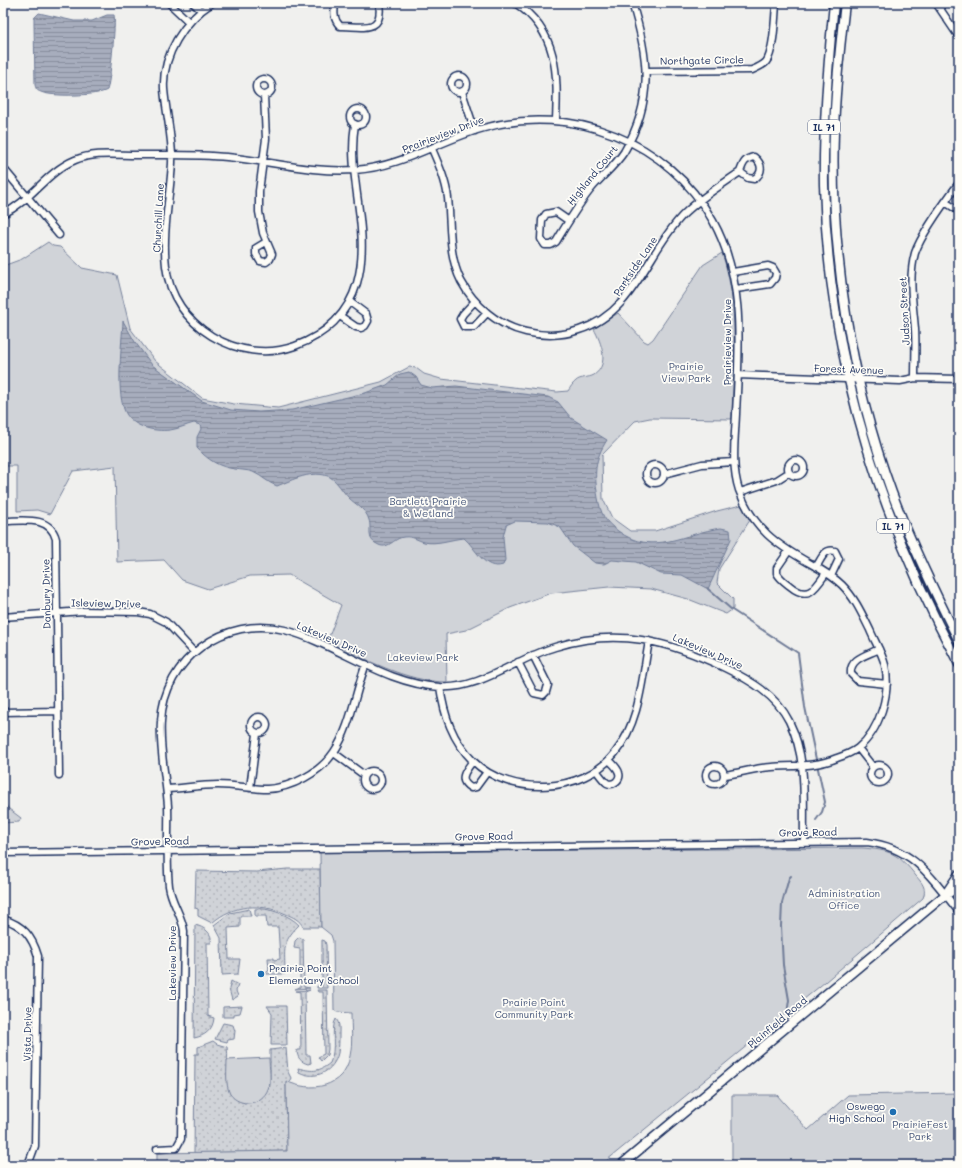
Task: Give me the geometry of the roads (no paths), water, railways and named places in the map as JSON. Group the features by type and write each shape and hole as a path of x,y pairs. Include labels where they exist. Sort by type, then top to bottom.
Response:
{"main road":[{"name":"IL 71","path":"834,3 826,94 824,185 831,282 848,380 872,467 890,518 930,610 959,664"},
{"name":"IL 71","path":"845,3 837,78 834,170 838,249 851,335 875,441 892,493 922,568 959,642"},
{"name":"Plainfield Road","path":"945,895 959,874"},
{"name":"Plainfield Road","path":"621,1165 945,895 959,887"}],"street":[{"path":"169,3 189,22"},
{"path":"193,3 201,10"},
{"name":"Churchill Lane","path":"212,3 201,10 189,22 176,42 167,64 164,82 172,155 165,243 166,267 172,291 185,312 201,329 220,341 241,349 260,352 284,350 308,341 324,331 340,316 350,302 362,262 353,142 355,124"},
{"path":"336,3 334,14 335,22 340,26 372,26 378,22 381,14 379,3"},
{"path":"515,3 525,6 538,24 552,51 558,77 556,120"},
{"name":"Highland Court","path":"569,221 556,212 546,214 542,220 541,239 545,245 551,246 554,243 591,189 618,160 629,141 641,108 647,71 644,46 632,3"},
{"name":"Northgate Circle","path":"647,71 752,70 761,66 767,61 771,52 776,3"},
{"path":"939,4 959,37"},
{"path":"462,92 475,131"},
{"path":"264,94 266,140 259,191 259,212 266,242"},
{"name":"Prairieview Drive","path":"3,214 21,204 56,170 76,160 99,154 228,157 301,169 355,170 401,162 485,127 523,121 556,120 599,129 629,141 661,162 678,176 700,201 714,224 724,246 733,272 736,289 738,322 738,375 734,462 740,492 749,512 758,525 777,544 788,552 829,574 843,586 855,602 879,650 884,662 887,684 884,704 878,720 858,748 832,760 803,765 762,768 725,775"},
{"name":"Parkside Lane","path":"432,149 443,177 448,196 453,258 461,280 475,301 487,313 505,324 536,334 564,334 589,327 615,311 629,295 681,217 740,172"},
{"path":"3,168 59,235"},
{"name":"Judson Street","path":"915,378 916,343 911,273 916,252 945,202 959,183"},
{"path":"945,202 959,211"},
{"path":"733,272 768,266 773,268 776,273 775,278 770,284 736,289"},
{"path":"475,301 463,314 460,319 461,324 464,327 474,327 487,313"},
{"path":"340,316 356,327 361,328 365,326 368,321 366,314 350,302"},
{"name":"Forest Avenue","path":"738,375 900,381 915,378 959,379"},
{"path":"664,474 702,464 734,462"},
{"path":"740,492 778,480 788,473"},
{"name":"Danbury Drive","path":"3,521 34,520 45,523 52,530 56,539 59,775"},
{"path":"788,552 778,566 777,573 799,593 805,594 809,592 829,574 839,559 835,551 829,550 825,552 816,567"},
{"name":"Isleview Drive","path":"3,617 57,612 138,612 150,614 166,622 193,651"},
{"name":"Lakeview Drive","path":"157,1149 176,1148 181,1140 184,932 183,922 169,886 167,789 161,720 165,695 177,671 193,651 212,639 231,631 253,627 273,627 296,633 401,679 440,687 459,685 479,680 533,655 579,640 622,638 649,641 682,649 743,676 761,688 774,700 788,719 797,740 803,765 804,842"},
{"path":"440,687 444,711 450,729 462,748 473,761 487,772 509,782 534,786 557,785 575,780 596,770 609,760 622,742 632,724 638,704 649,641"},
{"path":"879,650 858,659 853,663 851,674 858,681 887,684"},
{"path":"518,662 534,693 543,695 546,692 548,685 533,655"},
{"path":"167,789 218,785 267,789 293,784 314,772 334,753 346,727 366,664"},
{"path":"3,712 58,711"},
{"path":"250,788 257,734"},
{"path":"858,748 873,767"},
{"path":"334,753 364,775"},
{"path":"596,770 606,782 615,783 619,778 619,772 609,760"},
{"path":"473,761 464,774 463,780 466,785 471,788 476,787 487,772"},
{"name":"Grove Road","path":"3,853 867,842 890,847 916,861 959,912"},
{"name":"Vista Drive","path":"3,919 15,923 27,932 34,942 38,956 35,1146 28,1165"}],"water":[{"path":"39,13 74,21 92,21 107,15 114,15 110,77 107,90 85,95 54,95 46,94 37,90 35,85 34,18"},
{"path":"123,321 135,342 152,365 202,401 231,410 259,412 292,410 365,393 387,385 400,374 409,372 416,377 421,385 432,388 456,386 548,397 558,402 571,418 607,440 597,461 596,482 602,513 606,520 618,531 631,539 656,543 721,528 730,530 731,539 708,589 682,575 661,574 636,562 612,560 604,564 595,563 573,546 560,527 548,522 515,521 506,525 503,537 505,560 503,565 496,566 485,562 464,538 429,543 404,537 387,545 381,546 374,542 370,537 370,523 366,513 349,498 330,477 317,474 303,476 277,486 253,472 224,467 205,456 197,448 197,437 201,429 200,425 194,423 173,429 157,430 143,427 131,420 124,409 120,390"}],"waterway":[{"path":"708,589 732,610 798,653 805,707 825,802 822,812 816,820"},
{"path":"787,1014 789,1000 783,965 781,926 782,903 789,878 791,876"}],"place":[{"name":"Prairie Point Elementary School","path":"261,974"},
{"name":"Oswego High School","path":"893,1112"}],"park label":[{"name":"Prairie View Park","path":"686,372"},
{"name":"Bartlett Prairie & Wetland","path":"428,506"},
{"name":"Lakeview Park","path":"423,657"},
{"name":"Administration Office","path":"844,898"},
{"name":"Prairie Point Community Park","path":"534,1008"},
{"name":"PrairieFest Park","path":"920,1130"}]}
